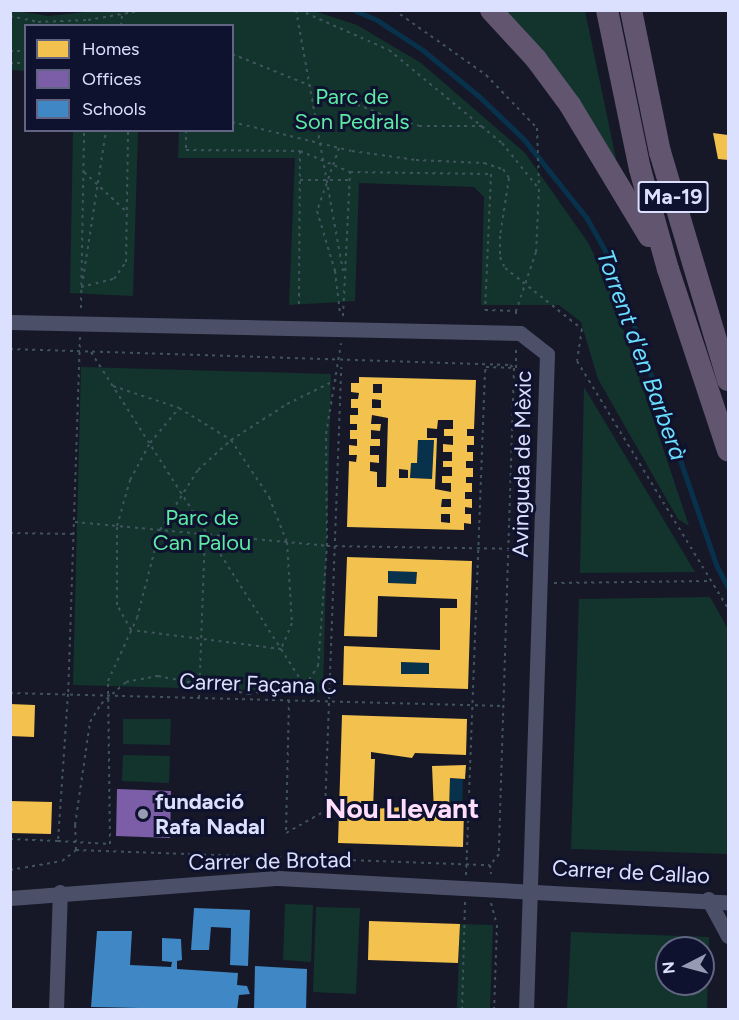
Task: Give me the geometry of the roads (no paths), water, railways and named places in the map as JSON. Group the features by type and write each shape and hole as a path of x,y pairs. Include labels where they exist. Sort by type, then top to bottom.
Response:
{"highway":[{"path":"491,10 536,59 570,105 668,269"},
{"name":"Ma-19","path":"607,10 639,169 668,269 729,450"},
{"name":"Ma-19","path":"631,10 660,152 729,380"}],"street":[{"name":"Avinguda de Mèxic","path":"10,322 516,333 547,354 542,583 526,1010"},
{"name":"Carrer de Brotad","path":"10,898 60,892 278,878 530,889"},
{"name":"Carrer de Callao","path":"530,889 728,901"},
{"path":"56,1010 60,892"},
{"path":"708,899 729,936"}],"water":[{"path":"418,440 434,440 432,479 410,478 411,463 417,463"},
{"path":"388,571 417,572 416,584 388,583"},
{"path":"401,662 429,663 429,674 401,674"},
{"path":"450,778 463,779 462,810 449,810"}],"waterway":[{"name":"Torrent d'en Barberà","path":"354,10 377,20 423,50 479,96 524,139 587,218 613,264 717,566 728,587"}],"place":[{"name":"fundació Rafa Nadal","path":"143,814"}],"district":[{"name":"Nou Llevant","path":"402,808"}],"park label":[{"name":"Parc de Son Pedrals","path":"352,108"},
{"name":"Parc de Can Palou","path":"202,530"}]}
